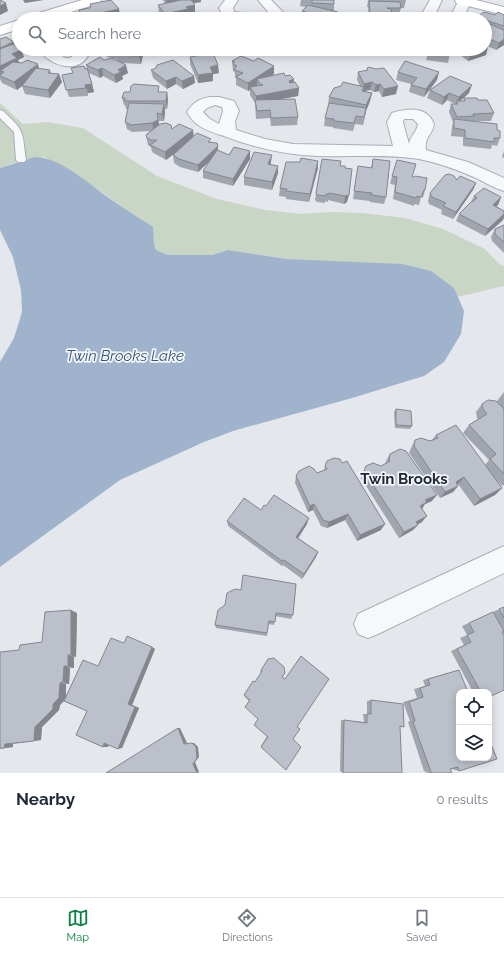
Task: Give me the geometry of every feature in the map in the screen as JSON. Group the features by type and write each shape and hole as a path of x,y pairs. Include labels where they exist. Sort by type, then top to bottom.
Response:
{"street":[{"path":"228,12 226,8 232,0"},
{"path":"264,0 276,12"},
{"path":"430,12 436,0"},
{"path":"459,12 463,0 504,11"},
{"path":"58,12 88,1"},
{"path":"0,31 12,27"},
{"path":"53,56 58,61 65,63 74,62 81,56"},
{"path":"228,132 259,144 291,149 411,153 463,166 504,185"},
{"path":"368,624 504,559"}],"lane":[{"path":"0,112 18,132 21,160"}],"green space":[{"path":"0,103 23,124 47,122 83,128 157,176 217,199 265,210 301,214 330,212 362,213 405,218 443,229 485,249 499,264 504,266 504,286 457,297 454,288 342,263 286,259 228,250 212,255 168,255 156,250 152,227 78,176 44,157 19,161 0,168"}],"water":[{"name":"Twin Brooks Lake","path":"35,157 45,158 64,166 114,202 153,227 154,244 156,250 168,255 212,255 228,250 286,259 402,264 431,271 454,288 464,311 461,334 444,362 424,376 352,398 233,431 204,442 120,480 0,567 0,362 14,338 22,312 21,290 13,257 0,230 0,168"}],"building":[{"path":"0,0 6,3 0,6"},
{"path":"111,0 119,9 105,12 80,12 79,10 91,7 90,4"},
{"path":"181,0 191,0 195,5 186,7 188,9 174,12 163,12 158,5"},
{"path":"312,0 334,0 334,4 312,3"},
{"path":"369,1 400,2 401,8 387,8 391,9 392,12 370,12"},
{"path":"308,5 338,12 306,12 302,11"},
{"path":"498,12 504,15 504,26 492,22 492,14 495,15"},
{"path":"492,25 504,30 504,39 499,43 492,40"},
{"path":"6,37 12,41 12,43 0,48 0,39"},
{"path":"12,44 12,56 17,58 0,66 0,49"},
{"path":"214,56 218,65 210,67 213,73 198,75 190,57"},
{"path":"241,56 254,61 258,58 274,66 248,83 236,77 243,73 235,70 237,66 233,64 235,62 232,61"},
{"path":"100,57 104,60 112,58 126,65 118,70 121,72 114,75 102,68 98,70 86,65"},
{"path":"27,60 38,64 14,82 0,76 4,72 0,71 13,62 22,63"},
{"path":"173,60 194,76 182,81 176,77 166,81 151,70 156,68 157,65"},
{"path":"405,61 439,72 426,89 411,85 417,78 398,72"},
{"path":"84,66 85,69 87,68 92,84 85,85 86,88 66,90 62,75 73,73 71,68"},
{"path":"368,67 376,69 384,68 398,86 384,89 380,84 376,85 372,82 364,84 358,72 368,70"},
{"path":"36,68 50,70 48,73 59,74 48,90 22,86"},
{"path":"284,73 285,76 290,75 294,79 289,81 290,83 295,82 299,88 256,96 250,87 263,85 260,84 257,79"},
{"path":"450,76 472,85 459,97 449,93 444,97 430,90"},
{"path":"343,82 364,87 362,91 372,93 366,105 329,97 334,88 341,86"},
{"path":"134,84 159,86 158,92 167,92 166,101 125,101 125,98 122,98 124,92 130,92 131,86"},
{"path":"464,98 487,100 494,113 473,114 474,116 457,117 451,104 458,104 456,101 465,101"},
{"path":"295,99 298,117 271,118 270,110 257,111 255,100"},
{"path":"129,103 164,104 162,114 157,113 158,120 152,123 131,125 125,122"},
{"path":"329,103 366,108 364,117 356,116 354,123 334,121 334,119 325,118"},
{"path":"454,119 497,124 497,130 500,131 500,138 494,138 494,142 465,138 465,130 454,128"},
{"path":"166,123 171,125 172,129 179,124 193,130 165,152 150,145 157,140 151,140 147,138 146,135 160,124"},
{"path":"197,133 211,139 208,142 217,143 218,146 198,165 179,159 173,155"},
{"path":"234,147 250,151 233,179 203,171 217,150 229,155"},
{"path":"254,152 272,155 268,164 278,166 272,182 244,177"},
{"path":"301,158 318,161 310,194 286,191 287,189 280,188 286,162 300,162"},
{"path":"322,159 341,161 340,166 345,166 345,168 352,169 349,195 345,196 329,193 326,194 326,196 317,195 316,193"},
{"path":"373,159 390,161 386,197 371,195 372,193 354,191 358,166 372,168"},
{"path":"397,160 416,164 412,177 427,178 425,190 421,197 417,196 416,198 395,192 397,177 392,176"},
{"path":"449,174 454,176 457,180 460,176 476,183 456,212 443,206 446,203 432,197 430,193 445,175"},
{"path":"484,188 501,197 493,205 504,211 504,214 488,229 459,214 477,198 474,196"},
{"path":"504,225 504,242 495,234 495,229"},
{"path":"488,400 496,401 504,409 504,474 490,459 496,454 469,425 487,414 483,409 482,404"},
{"path":"396,409 411,411 412,426 396,425"},
{"path":"456,425 502,488 480,499 464,477 456,482 458,486 445,492 414,446 415,440 421,438 430,441 438,438 436,435"},
{"path":"400,449 406,451 437,495 425,500 427,502 420,506 427,516 416,522 418,525 404,532 364,471 366,466 373,463 381,466 390,461 390,454"},
{"path":"334,458 340,459 342,463 347,461 385,524 360,535 348,514 329,522 323,520 314,504 310,506 296,476 299,471 309,466 317,473 327,469 325,466 327,461"},
{"path":"274,495 309,518 296,537 318,552 304,574 284,560 282,561 227,521 244,498 261,510"},
{"path":"243,575 296,584 293,615 276,613 275,622 269,621 267,633 215,625 218,610 225,605 227,593 235,589 241,590"},
{"path":"504,607 504,618 499,609"},
{"path":"71,610 71,655 68,655 68,666 64,666 63,682 60,683 59,698 53,704 53,709 35,727 34,741 5,744 4,748 0,748 0,652 19,650 20,645 42,642 45,612"},
{"path":"493,612 504,631 502,632 504,635 504,690 492,696 492,689 479,689 457,649 471,642 467,635 474,632 469,623"},
{"path":"127,636 152,647 128,704 135,707 118,749 104,743 103,747 76,735 87,711 64,701 83,660 98,666 111,638 124,643"},
{"path":"301,656 329,679 297,727 300,729 293,739 301,747 286,770 261,747 268,737 254,725 258,719 245,707 250,700 244,695 253,681 255,682 268,659 274,658 284,667 285,673 282,677 285,679"},
{"path":"459,670 467,689 456,689 456,761 491,761 459,771 458,767 450,769 452,773 431,773 413,722 415,721 409,702 423,697 420,688 430,685 428,679"},
{"path":"371,700 403,704 404,727 400,726 402,773 343,773 344,720 367,723 367,714 371,714"},
{"path":"178,728 184,744 192,743 196,747 197,758 193,764 197,773 106,773"},
{"path":"492,746 497,759 492,761"}],"district":[{"name":"Twin Brooks","path":"404,479"}]}
